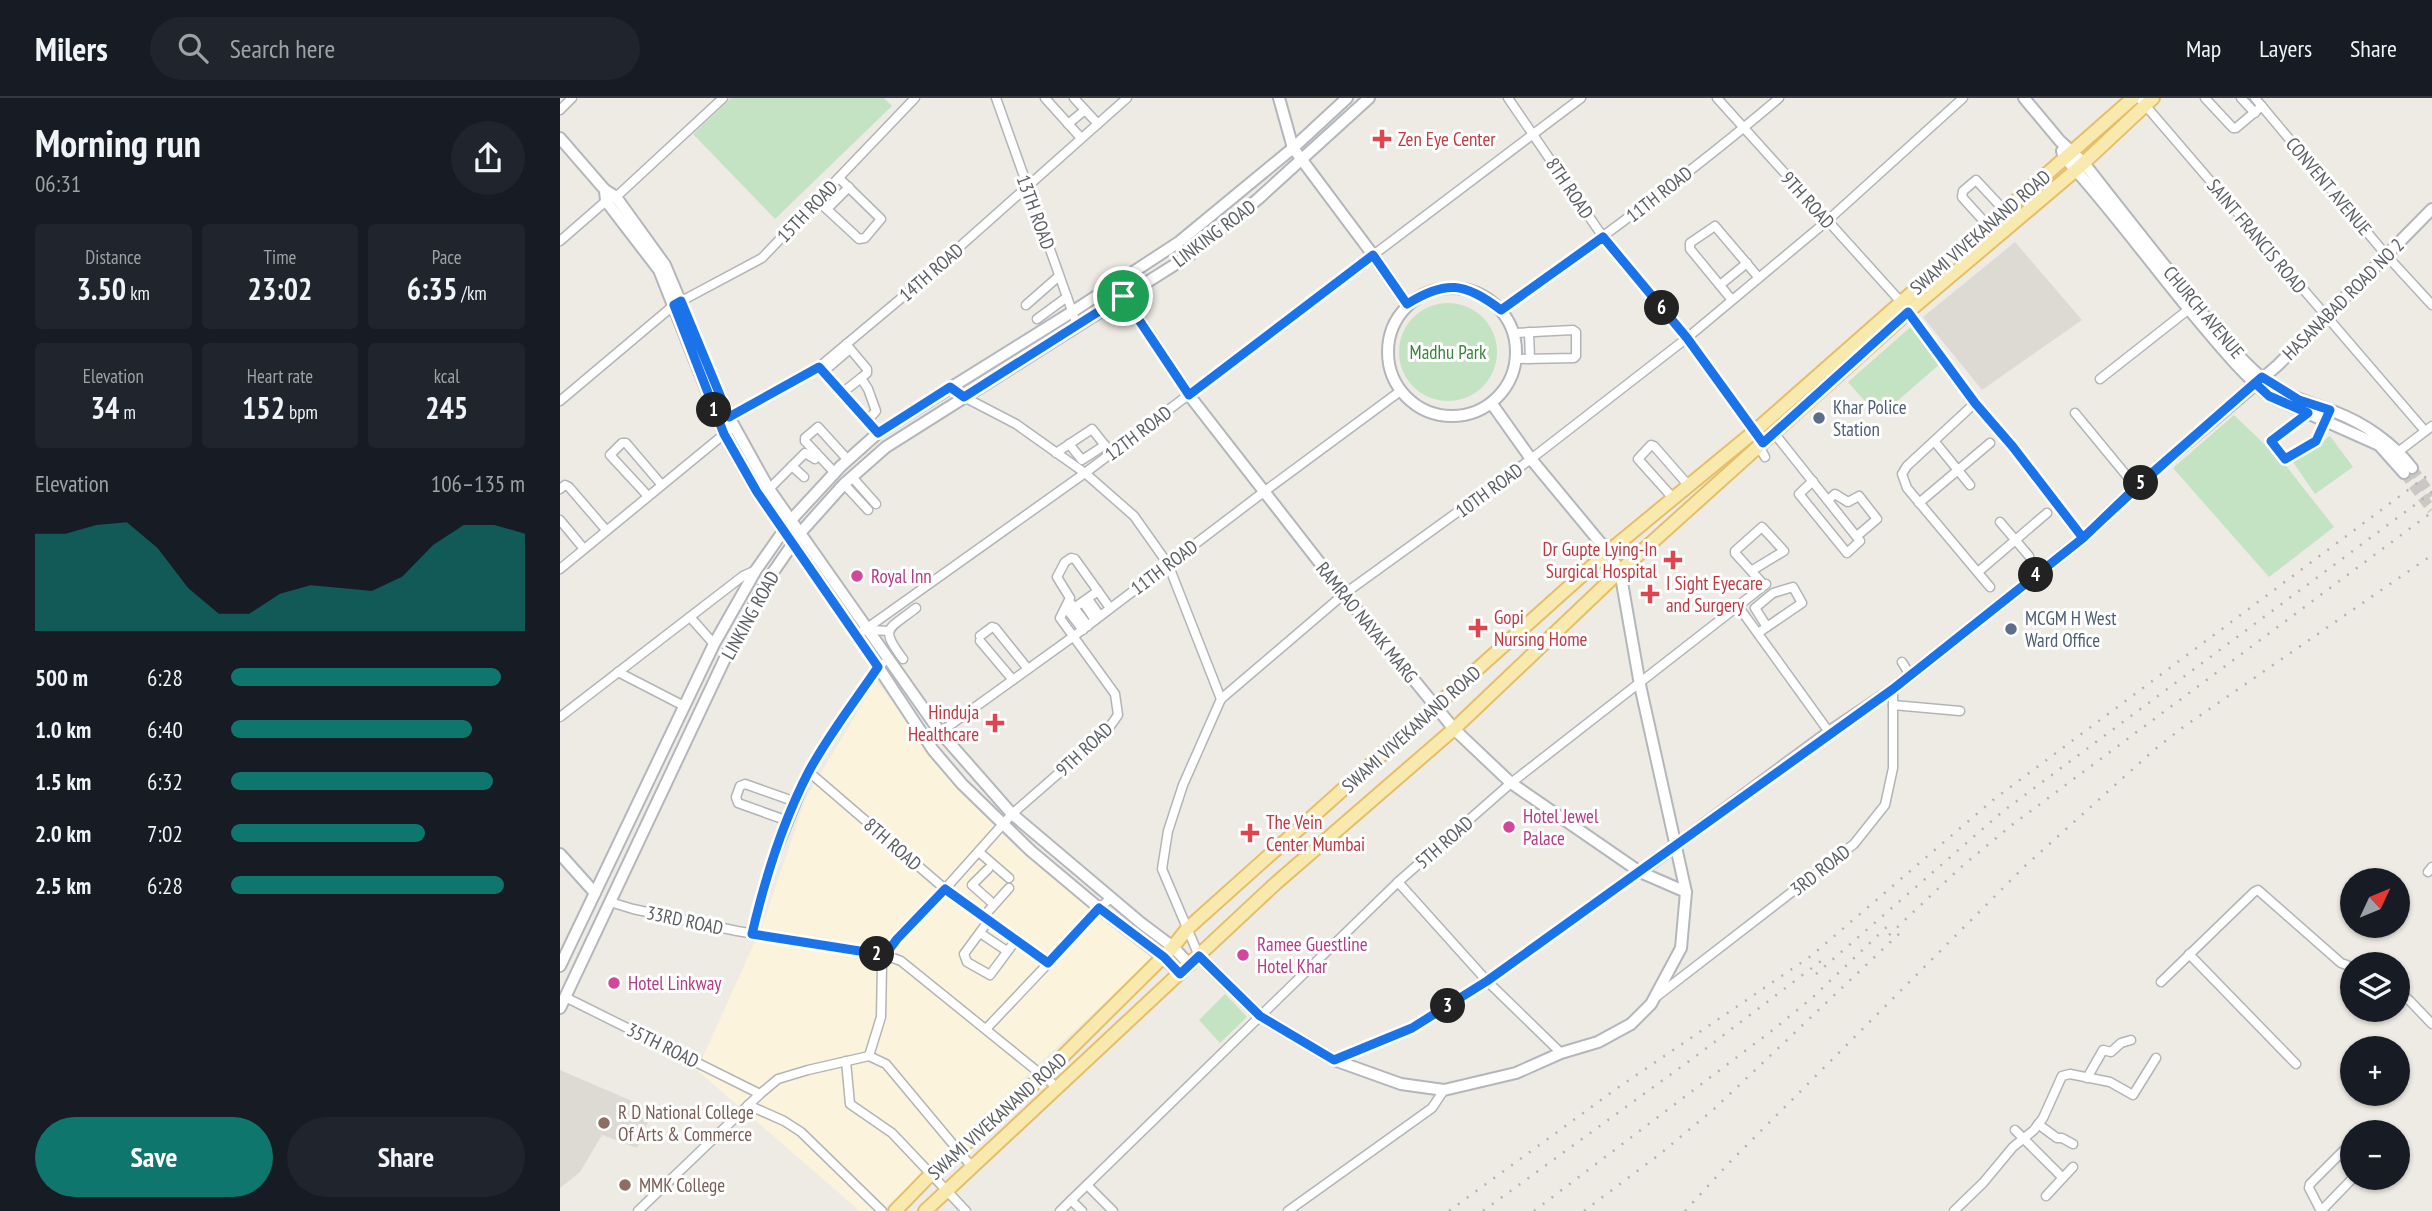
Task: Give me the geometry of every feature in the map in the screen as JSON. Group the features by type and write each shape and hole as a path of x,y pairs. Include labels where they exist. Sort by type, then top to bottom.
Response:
{"main road":[{"name":"SWAMI VIVEKANAND ROAD","path":"925,1211 1275,884 1454,729 1620,571 1735,468 1763,449 1774,433 1987,225 2133,98"},
{"name":"SWAMI VIVEKANAND ROAD","path":"895,1211 931,1174 1044,1075 1164,957 1187,929 1608,552 1905,307 1998,236 2080,167 2146,100"},
{"path":"1724,457 1735,468"}],"street":[{"path":"560,110 572,98"},
{"path":"560,241 723,98"},
{"name":"15TH ROAD","path":"560,401 678,303 762,258 915,98"},
{"name":"13TH ROAD","path":"996,98 1077,325"},
{"path":"1045,98 1081,138"},
{"path":"1074,98 1098,124"},
{"name":"14TH ROAD","path":"560,569 584,549 596,534 658,486 727,425 821,370 1127,98"},
{"path":"1279,98 1292,143 1407,304"},
{"name":"LINKING ROAD","path":"560,966 714,644 756,570 791,520 848,460 882,431 1179,242 1347,98"},
{"name":"LINKING ROAD","path":"563,1003 728,652 769,578 801,532 848,480 886,447 1190,255 1258,199 1369,98"},
{"name":"8TH ROAD","path":"1508,98 1603,237 1687,338 1755,431 1763,449"},
{"name":"12TH ROAD","path":"857,635 870,629 1085,473 1581,98"},
{"name":"9TH ROAD","path":"1717,98 1905,307 1975,403 2013,447 2083,538"},
{"name":"11TH ROAD","path":"1501,310 1603,237 1779,98"},
{"name":"10TH ROAD","path":"1190,965 1187,929 1162,869 1168,831 1183,785 1221,699 1344,594 1531,459 1687,338 1827,221 1963,98"},
{"path":"2024,98 2068,154"},
{"path":"2205,98 2233,128 2239,127 2258,110 2241,98"},
{"name":"CONVENT AVENUE","path":"2255,98 2258,110 2432,305"},
{"name":"SAINT FRANCIS ROAD","path":"2146,100 2326,316 2429,428"},
{"path":"1068,124 1084,110"},
{"path":"561,140 665,265 727,425 783,530 947,768 1003,825 1099,908 1164,957 1190,965"},
{"name":"CHURCH AVENUE","path":"2068,154 2258,380 2328,415 2379,445 2408,471 2398,452 2375,434 2328,415"},
{"path":"2080,167 2189,309 2258,380 2269,396 2308,413 2328,415 2316,441 2285,459 2271,441 2308,413"},
{"path":"818,201 859,239 865,238 881,219 839,178"},
{"path":"1998,236 1962,197 1963,191 1979,181 2004,210"},
{"path":"827,209 849,187"},
{"name":"HASANABAD ROAD NO 2","path":"1640,872 1893,689 2083,538 2326,316 2432,209"},
{"path":"1732,300 1690,249 1690,243 1716,226 1759,278"},
{"path":"1720,285 1747,263"},
{"path":"1026,305 1059,276"},
{"name":"RAMRAO NAYAK MARG","path":"1114,283 1189,395 1344,594 1454,729 1511,783 1640,872 1686,892"},
{"path":"1455,287 1480,293 1501,310 1514,333 1517,359 1509,384 1492,404 1460,417 1426,413 1399,392 1387,362 1390,331 1407,304 1429,290 1455,287"},
{"path":"1045,289 1056,301"},
{"path":"1037,319 1067,297"},
{"path":"1049,309 1058,320"},
{"path":"2099,379 2189,309"},
{"path":"1529,332 1530,359"},
{"path":"1514,333 1576,332 1574,358 1517,359"},
{"path":"842,393 868,371 848,347"},
{"path":"821,370 882,431"},
{"path":"861,378 877,411 870,418"},
{"path":"950,387 1016,424 1085,473 1134,516 1168,564 1221,699"},
{"name":"11TH ROAD","path":"928,741 1097,619 1399,392"},
{"path":"1975,403 1907,466 1902,474 1907,488 1990,587"},
{"path":"765,493 801,532 870,629 885,637 940,732 1012,814 1173,947 1190,965 1260,1016 1334,1060 1401,1084 1444,1090 1516,1073 1561,1053 1598,1042 1631,1024 1651,1004 1681,948 1686,892 1640,685 1620,571 1608,552 1531,459 1492,404"},
{"path":"2075,413 2136,487"},
{"path":"834,474 804,438 818,427 848,460"},
{"path":"2398,452 2429,428"},
{"path":"1056,453 1092,429 1111,453"},
{"path":"1774,433 1813,481 1837,512 1857,536 1860,543 1846,553 1799,494 1813,481"},
{"path":"1935,442 1970,485"},
{"path":"647,495 610,455 622,443 626,443 658,486"},
{"path":"1919,503 1990,443"},
{"path":"1069,444 1082,460 1105,445"},
{"path":"1674,498 1638,459 1651,445 1689,486"},
{"path":"765,493 804,454 808,453 834,474"},
{"path":"792,466 804,477"},
{"path":"848,480 876,504"},
{"path":"848,480 868,510"},
{"path":"647,481 658,486"},
{"path":"560,489 565,485 569,486 596,534"},
{"path":"1828,500 1837,494 1848,502 1858,496 1876,517 1876,521 1857,536"},
{"path":"1822,524 1837,512"},
{"path":"1978,572 2048,513"},
{"path":"560,520 584,549"},
{"path":"2000,522 2029,556"},
{"path":"1751,571 1784,551 1763,527 1735,551 1751,571 1764,586 1768,598"},
{"path":"1070,606 1069,595 1057,577 1065,562 1071,558 1075,559 1097,619"},
{"path":"560,717 743,576 756,570"},
{"name":"5TH ROAD","path":"1060,1211 1398,882 1511,783 1764,586"},
{"path":"1758,633 1767,627 1803,602 1792,586 1773,593 1755,608 1767,627"},
{"path":"1090,597 1097,619"},
{"path":"1074,636 1060,618 1070,606 1090,597"},
{"path":"885,637 918,610 908,599"},
{"path":"1070,606 1097,619"},
{"path":"1738,606 1829,733"},
{"path":"691,617 714,644 728,652"},
{"path":"1015,679 980,638 992,627 1028,669"},
{"name":"9TH ROAD","path":"1012,814 1106,732 1118,715 1115,694 1074,636"},
{"path":"752,934 765,880 809,772 830,736 878,667 899,659"},
{"path":"1008,670 1021,661"},
{"path":"1902,662 1910,676"},
{"path":"618,672 684,706"},
{"name":"3RD ROAD","path":"1654,998 1854,844 1885,805 1893,768 1893,689"},
{"path":"1893,705 1960,711"},
{"name":"8TH ROAD","path":"809,772 945,889 1048,963"},
{"path":"788,821 738,803 736,797 740,786 745,784 796,802"},
{"path":"869,1056 881,1017 882,965 885,955 1012,814"},
{"path":"979,852 990,870"},
{"path":"560,854 595,893"},
{"path":"971,861 1009,878"},
{"path":"990,870 973,884 977,890 993,900"},
{"path":"1334,1060 1412,1028 1487,981 1640,872"},
{"path":"1398,882 1487,981 1561,1053"},
{"path":"1009,888 993,900 983,916 980,933 963,956 990,975 1016,940"},
{"path":"965,903 977,890"},
{"path":"2161,982 2258,890 2340,961"},
{"path":"986,1029 1111,897"},
{"name":"33RD ROAD","path":"610,902 752,934 885,955"},
{"path":"980,933 1007,951"},
{"path":"2189,954 2296,1064"},
{"path":"885,955 901,961 1058,1088"},
{"path":"2410,1001 2432,1024"},
{"name":"35TH ROAD","path":"563,1003 760,1094"},
{"path":"2087,1078 2103,1050 2111,1052 2131,1040"},
{"path":"638,1211 778,1079 869,1056 886,1064 972,1167"},
{"path":"1954,1211 2038,1124 2062,1076 2070,1074 2110,1082 2135,1095 2156,1058"},
{"path":"846,1062 850,1104 892,1133 966,1211"},
{"path":"1288,1211 1432,1108 1444,1090"},
{"path":"748,1105 802,1132 881,1211"},
{"path":"2038,1124 2057,1138 2073,1144"},
{"path":"2015,1130 2062,1177"},
{"path":"2340,1154 2309,1184 2309,1188 2321,1211 2341,1190"},
{"path":"2046,1196 2073,1167"},
{"path":"1087,1185 1113,1211"},
{"path":"1071,1200 1082,1211"}],"shaded area":[{"path":"2015,242 2082,320 1982,390 1923,317"},
{"path":"876,681 939,762 1154,956 882,1211 860,1211 697,1070 762,926 806,798"},
{"name":"R D National College Of Arts & Commerce","path":"560,1070 653,1110 637,1148 602,1135 580,1172 560,1188"}],"green space":[{"path":"731,98 884,98 892,106 775,219 693,134"},
{"name":"Madhu Park","path":"1448,303 1467,307 1483,317 1493,333 1497,352 1493,371 1483,387 1467,397 1448,401 1429,397 1413,387 1403,371 1399,352 1403,333 1413,317 1429,307"},
{"path":"1913,325 1941,363 1879,417 1848,382"},
{"path":"2234,415 2283,462 2334,527 2269,577 2173,468"},
{"path":"2330,436 2353,467 2315,494 2293,462"},
{"path":"1225,994 1247,1017 1220,1043 1199,1020"}],"tunnel":[{"path":"2412,468 2432,496"},
{"path":"2404,473 2432,510"}],"railway":[{"path":"1449,1211 1616,1089 1811,956 1993,800 2432,472"},
{"path":"1816,974 2002,812 2432,492"},
{"path":"1889,935 1960,868 2012,825 2432,512"},
{"path":"1685,1211 1729,1163 2025,866 2154,750 2432,555"},
{"path":"1534,1211 1774,1029 1812,998 1893,921"},
{"path":"1584,1211 1714,1109 1901,932"},
{"path":"1483,1211 1821,961"}],"place":[{"name":"Zen Eye Center","path":"1382,139"},
{"name":"Khar Police Station","path":"1819,418"},
{"name":"Dr Gupte Lying-In Surgical Hospital","path":"1673,560"},
{"name":"Royal Inn","path":"857,576"},
{"name":"I Sight Eyecare and Surgery","path":"1650,594"},
{"name":"Gopi Nursing Home","path":"1478,628"},
{"name":"MCGM H West Ward Office","path":"2011,629"},
{"name":"Hinduja Healthcare","path":"995,723"},
{"name":"Hotel Jewel Palace","path":"1509,827"},
{"name":"The Vein Center Mumbai","path":"1250,833"},
{"name":"Ramee Guestline Hotel Khar","path":"1243,955"},
{"name":"Hotel Linkway","path":"614,983"},
{"name":"R D National College Of Arts & Commerce","path":"604,1123"},
{"name":"MMK College","path":"625,1185"}],"route":[{"path":"1123,296 964,397 950,387 878,433 819,367 729,417 681,301 674,305 724,434 757,492 878,667 830,736 809,772 765,880 752,934 885,955 945,889 1048,963 1099,908 1164,957 1180,974 1199,956 1260,1016 1334,1060 1412,1028 1487,981 1893,689 2083,538 2136,487 2255,383 2269,396 2308,413 2272,438 2272,444 2285,459 2319,438 2330,410 2299,400 2262,377 2255,383 2195,435 2136,487 2083,538 2013,447 1975,403 1908,312 1763,443 1687,338 1603,237 1501,310 1480,293 1455,287 1429,290 1407,304 1373,255 1189,395 1123,296"}]}
